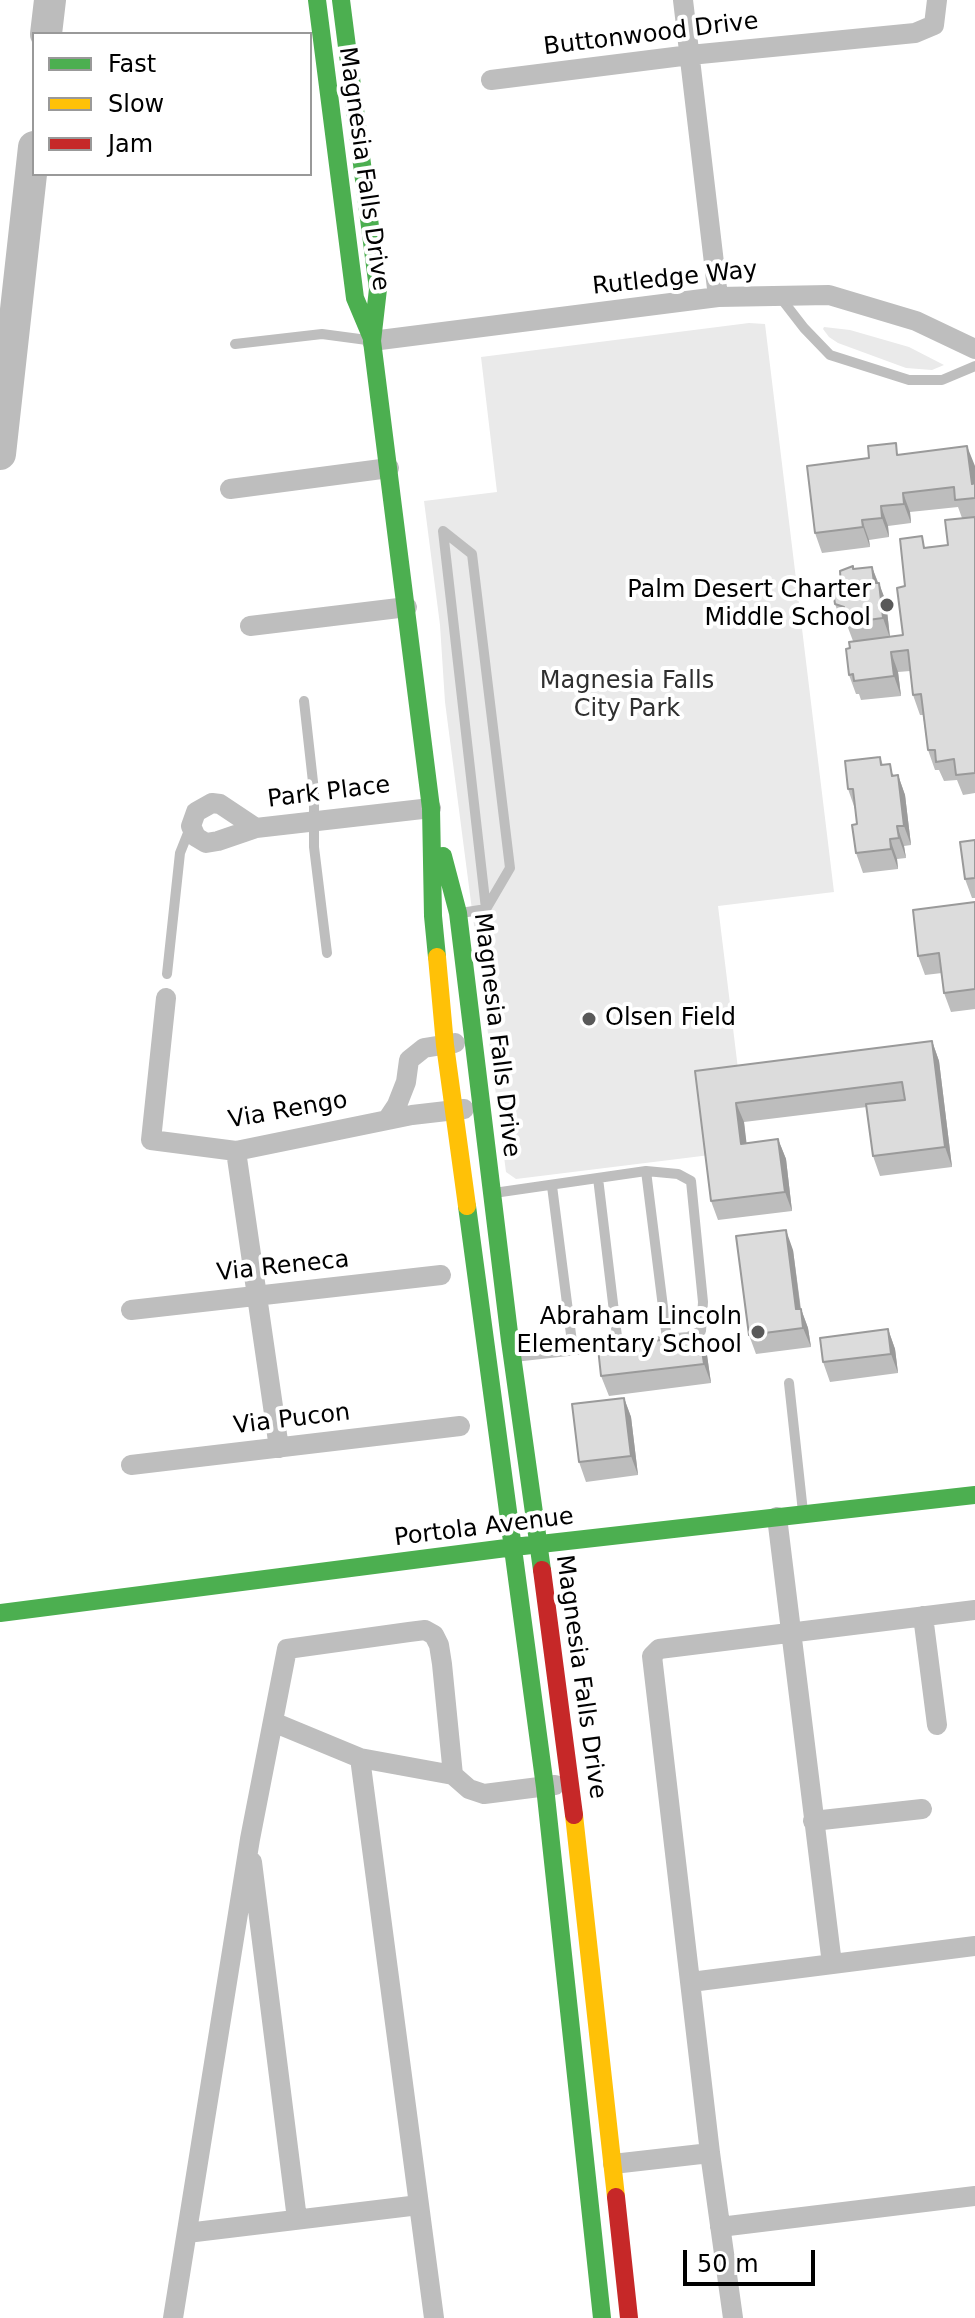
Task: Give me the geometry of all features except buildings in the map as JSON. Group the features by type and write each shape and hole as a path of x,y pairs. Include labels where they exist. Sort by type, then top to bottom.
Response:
{"street":[{"name":"Magnesia Falls Drive","path":"317,0 355,298 372,341 407,607 431,808 433,916 445,1045 545,1787 602,2318"},
{"name":"Magnesia Falls Drive","path":"341,0 378,289 372,341"},
{"path":"683,0 718,297"},
{"name":"Buttonwood Drive","path":"491,80 690,55 915,33 934,25 937,0"},
{"name":"Rutledge Way","path":"372,341 718,297 829,295 916,321 975,349"},
{"path":"230,489 389,468"},
{"path":"250,626 407,607"},
{"name":"Park Place","path":"194,819 212,803 220,804 256,828 431,808"},
{"name":"Magnesia Falls Drive","path":"431,808 458,913 512,1357 571,1783 629,2318"},
{"path":"194,819 196,837 206,843 256,828"},
{"name":"Via Rengo","path":"166,998 151,1140 236,1151 387,1120 482,1107"},
{"path":"387,1120 406,1082 409,1060 424,1048 474,1041"},
{"path":"236,1151 279,1448"},
{"name":"Via Reneca","path":"131,1310 441,1275"},
{"name":"Via Pucon","path":"131,1465 460,1426"},
{"name":"Portola Avenue","path":"0,1613 514,1547 975,1495"},
{"path":"777,1517 832,1964"},
{"path":"733,2318 710,2153 652,1656 659,1649 975,1610"},
{"path":"923,1616 937,1725"},
{"path":"173,2318 250,1839 287,1649 425,1630 434,1635 439,1645 453,1775"},
{"path":"273,1722 360,1758 453,1775 469,1789 484,1794 571,1783"},
{"path":"360,1758 434,2318"},
{"path":"813,1821 922,1809"},
{"path":"250,1839 297,2219"},
{"path":"691,1982 975,1946"},
{"path":"613,2164 710,2153"},
{"path":"720,2227 975,2196"},
{"path":"187,2233 419,2205"}],"lane":[{"path":"779,295 830,355 909,380 942,380 975,366"},
{"path":"235,344 322,334 372,341"},
{"path":"443,531 472,554 510,868 486,909 443,531"},
{"path":"304,701 315,821 314,847 327,953"},
{"path":"167,974 180,853 194,819"},
{"path":"433,916 486,909"},
{"path":"492,1193 646,1171 678,1174 691,1181 703,1302 701,1331 688,1337 512,1357"},
{"path":"646,1171 667,1339"},
{"path":"598,1178 618,1345"},
{"path":"552,1186 573,1350"},
{"path":"789,1383 803,1514"}],"green space":[{"name":"Magnesia Falls City Park","path":"749,323 765,324 834,892 718,906 739,1077 710,1155 516,1179 506,1172 445,702 440,625 424,501 497,492 481,357"},
{"path":"824,327 850,330 909,347 944,365 932,370 906,368 838,343 829,337"}],"waterway":[{"path":"46,32 50,0"},
{"path":"0,454 32,165"}],"traffic: fast":[{"path":"317,0 355,298 371,336"},
{"path":"341,0 378,289 372,341 431,808 437,957"},
{"path":"443,856 458,913 510,1341 542,1570"},
{"path":"467,1206 545,1787 602,2318"},
{"path":"0,1613 514,1547 975,1495"}],"traffic: slow":[{"path":"437,957 445,1045 467,1206"},
{"path":"574,1815 616,2197"}],"traffic: jam":[{"path":"542,1570 574,1815"},
{"path":"616,2197 629,2318"}],"place":[{"name":"Palm Desert Charter Middle School","path":"887,605"},
{"name":"Olsen Field","path":"589,1019"},
{"name":"Abraham Lincoln Elementary School","path":"758,1332"}]}
